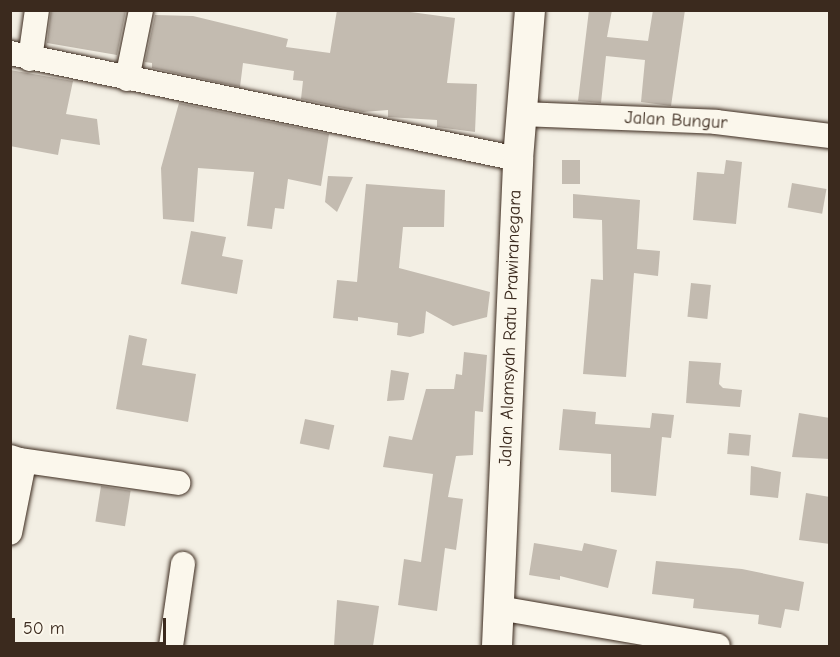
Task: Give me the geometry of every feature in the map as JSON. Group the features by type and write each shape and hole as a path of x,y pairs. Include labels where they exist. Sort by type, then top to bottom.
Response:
{"main road":[{"name":"Jalan Alamsyah Ratu Prawiranegara","path":"497,646 518,159 530,10"}],"street":[{"path":"37,10 20,56 518,159"},
{"path":"127,79 141,10"},
{"name":"Jalan Bungur","path":"521,114 716,122 830,136"},
{"path":"15,458 178,483"},
{"path":"10,533 23,468 15,458"},
{"path":"171,646 183,564"},
{"path":"499,608 718,646"}],"building":[{"path":"51,10 126,10 117,55 47,43"},
{"path":"337,10 396,10 455,18 447,83 477,84 475,132 437,127 437,120 388,117 388,110 363,112 301,99 303,81 293,80 294,71 243,63 240,87 152,68 152,63 145,62 155,15 193,16 288,39 286,47 330,53"},
{"path":"589,10 612,10 607,37 648,41 653,10 685,10 671,106 641,102 645,60 606,56 601,103 578,101"},
{"path":"10,70 73,81 66,114 97,119 100,145 61,139 58,155 10,146"},
{"path":"179,103 329,134 321,186 288,179 284,209 275,208 272,229 247,226 254,172 198,168 194,222 163,219 161,168"},
{"path":"562,160 580,160 580,184 562,184"},
{"path":"726,160 742,162 736,224 693,220 697,172 724,174"},
{"path":"328,176 353,177 337,212 325,202"},
{"path":"792,183 826,189 822,214 788,208"},
{"path":"366,184 445,190 444,227 403,227 399,268 490,292 487,317 453,326 426,311 424,333 410,337 397,335 398,323 358,317 358,321 333,318 337,280 357,282"},
{"path":"573,194 640,200 637,249 660,251 658,276 634,273 626,377 583,374 591,279 603,280 602,220 573,218"},
{"path":"191,231 226,237 222,256 243,260 237,294 181,284"},
{"path":"691,283 711,285 707,319 687,317"},
{"path":"129,335 147,339 142,365 196,374 188,422 116,409"},
{"path":"464,352 487,355 483,412 475,411 473,455 456,456 448,497 463,499 456,550 445,548 437,611 398,605 404,559 421,562 433,474 383,467 389,436 412,440 426,389 454,389 456,374 462,375"},
{"path":"689,361 721,363 719,384 723,388 742,390 740,407 686,403"},
{"path":"391,370 409,373 404,400 387,401"},
{"path":"563,409 596,412 595,424 650,428 652,413 674,415 671,438 662,437 656,496 611,492 611,454 559,450"},
{"path":"799,413 830,418 830,459 792,457"},
{"path":"305,419 334,425 329,450 300,443"},
{"path":"729,433 751,435 749,456 727,454"},
{"path":"751,466 781,472 778,498 750,495"},
{"path":"101,486 131,491 125,526 95,522"},
{"path":"806,493 830,497 830,544 799,540"},
{"path":"534,543 582,551 584,543 617,550 608,588 560,576 560,580 529,575"},
{"path":"656,561 742,569 804,582 799,611 785,609 781,628 758,624 759,615 693,608 694,599 652,594"},
{"path":"337,600 379,606 373,646 334,646"}]}
